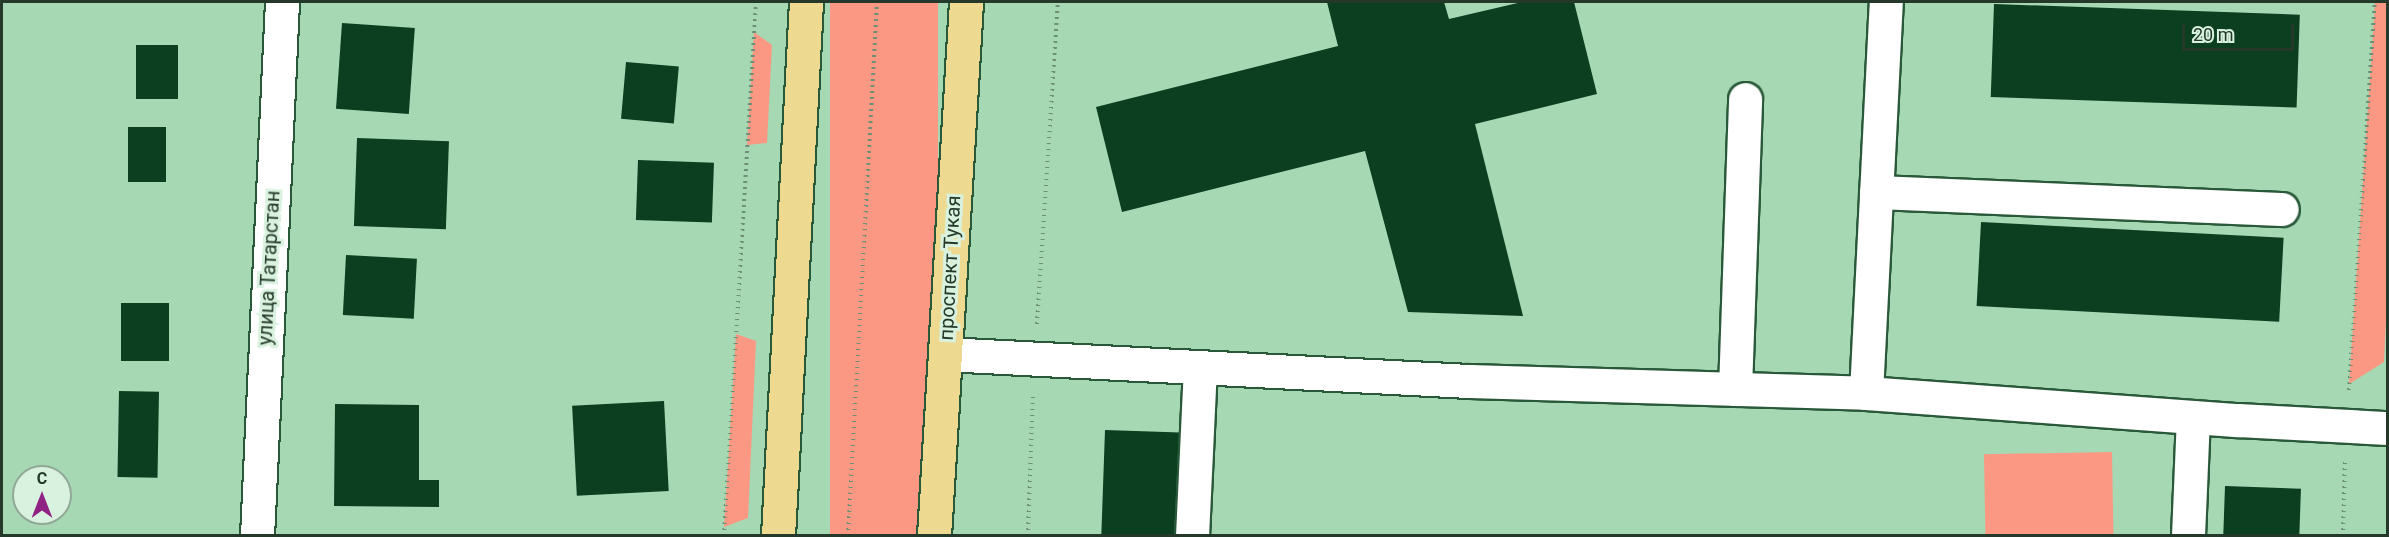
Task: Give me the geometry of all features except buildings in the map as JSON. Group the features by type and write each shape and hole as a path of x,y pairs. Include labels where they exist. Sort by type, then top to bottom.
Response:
{"main road":[{"path":"778,536 806,2"},
{"name":"проспект Тукая","path":"934,536 966,2"}],"street":[{"name":"улица Татарстан","path":"257,536 282,2"},
{"path":"1866,393 1886,2"},
{"path":"1735,389 1745,99"},
{"path":"1876,192 2283,209"},
{"path":"945,354 1469,381 1866,393 2193,417 2388,428"},
{"path":"1192,536 1200,367"},
{"path":"2188,536 2193,417"}],"path":[{"path":"724,536 756,2"},
{"path":"848,536 877,2"},
{"path":"1028,536 1034,359 1058,2"},
{"path":"2343,536 2346,427 2375,2"}],"shaded area":[{"path":"830,2 938,2 938,536 830,536"},
{"path":"2375,2 2388,2 2388,278 2384,362 2349,384"},
{"path":"754,32 772,45 767,143 747,145"},
{"path":"736,334 756,341 748,518 724,527"},
{"path":"2112,452 2113,535 1985,536 1984,454"}]}
